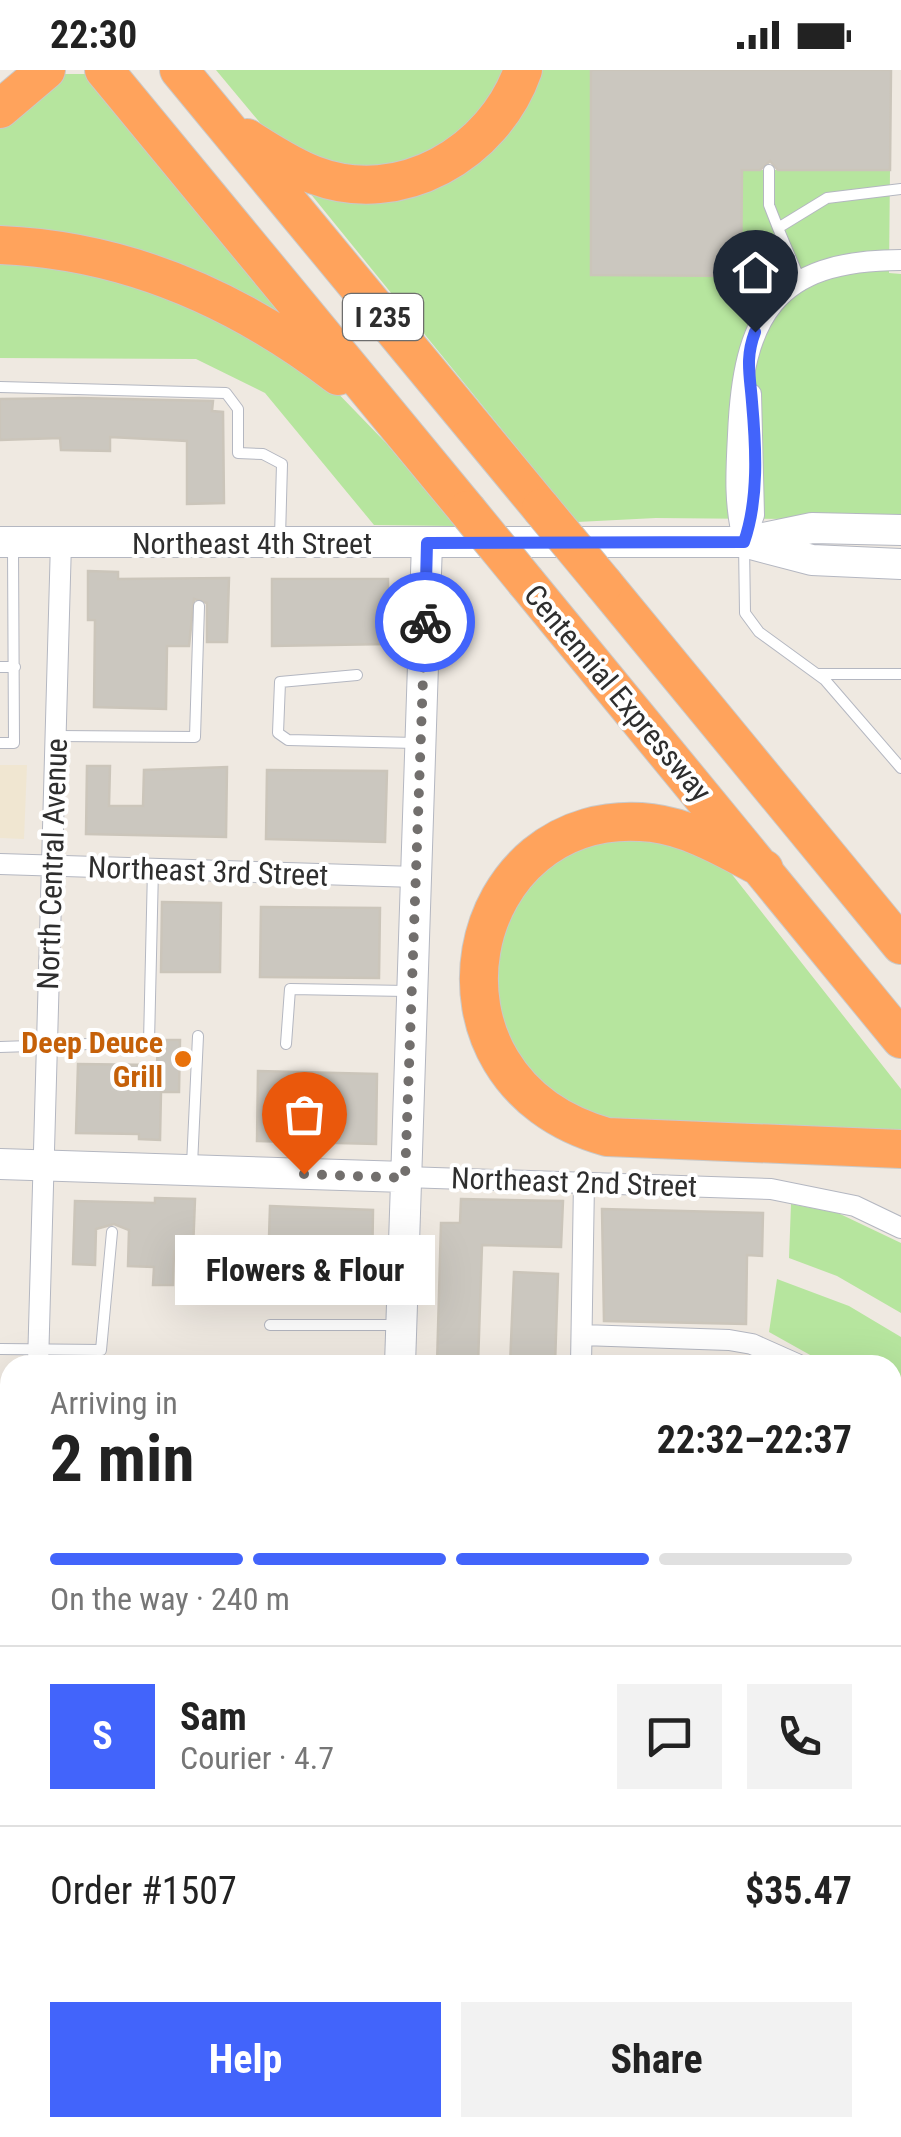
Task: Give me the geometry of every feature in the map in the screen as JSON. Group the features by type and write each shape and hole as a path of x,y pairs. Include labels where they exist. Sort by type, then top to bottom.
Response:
{"highway":[{"path":"0,108 46,70"},
{"name":"Centennial Expressway","path":"104,70 901,1039"},
{"name":"Centennial Expressway","path":"179,70 901,946"},
{"path":"224,125 313,175 362,184 392,182 439,167 465,152 500,117 523,70"},
{"path":"0,245 101,258 207,294 286,338 394,421"},
{"path":"764,870 700,836 635,822 595,826 536,856 506,890 485,933 478,979 479,1005 494,1053 534,1103 565,1123 607,1137 901,1149"}],"street":[{"path":"744,542 735,494 746,362 755,332 770,306 800,280 835,264 901,260"},
{"name":"Northeast 4th Street","path":"6,542 744,542 812,528 901,530"},
{"name":"North Central Avenue","path":"38,1355 61,542"},
{"name":"Northeast 4th Street","path":"744,542 812,560 901,564"},
{"path":"401,1355 427,543"},
{"name":"Northeast 3rd Street","path":"0,864 416,877"},
{"name":"Northeast 2nd Street","path":"0,1164 800,1192 854,1206 901,1228"},
{"path":"581,1355 584,1182"},
{"path":"582,1335 729,1340 752,1344 776,1355"}],"lane":[{"path":"768,170 769,205 800,280"},
{"path":"778,228 826,198 901,189"},
{"path":"0,387 226,393 238,410 238,452 263,454 282,464 280,543"},
{"path":"0,742 14,743 16,667 6,542"},
{"path":"744,542 745,613 760,632 818,674 901,768"},
{"path":"55,736 195,737 199,606"},
{"path":"0,667 16,667"},
{"path":"818,674 901,674"},
{"path":"356,676 280,682 278,733 288,740 421,743"},
{"path":"0,1047 149,1042 154,869"},
{"path":"286,1044 290,989 413,992"},
{"path":"192,1170 198,1036"},
{"path":"56,1355 101,1350 112,1232"},
{"path":"270,1324 402,1326"},
{"path":"0,1349 28,1355"}],"shaded area":[{"path":"0,765 27,765 24,839 0,838"}],"green space":[{"path":"216,70 514,70 481,126 388,175 286,154"},
{"path":"533,70 591,70 591,275 740,276 742,170 890,170 889,273 901,274 901,520 656,518 577,522 301,182 397,191"},
{"path":"62,74 88,74 309,341 0,237 0,123"},
{"path":"0,253 167,286 328,383 386,443 455,526 374,525 265,393 196,359 0,358"},
{"path":"647,833 723,863 901,1089 901,1138 643,1131 556,1107 491,1017 503,913 555,855"},
{"path":"791,1204 838,1213 901,1243 901,1313 837,1276 789,1258"},
{"path":"777,1279 849,1306 901,1337 901,1355 810,1355 769,1332"}],"building":[{"path":"591,70 891,70 890,170 778,170 770,161 760,170 742,170 741,276 591,275"},
{"path":"0,399 213,401 212,411 223,412 224,503 187,504 187,441 110,437 110,451 61,450 60,438 0,440"},
{"path":"88,571 118,572 118,579 229,578 227,642 207,642 207,603 194,599 189,646 167,646 166,709 94,707 95,620 88,620"},
{"path":"272,579 388,579 388,644 272,646"},
{"path":"87,766 110,766 109,806 143,806 144,770 227,767 226,837 86,834"},
{"path":"267,770 387,771 385,842 266,839"},
{"path":"162,902 221,903 220,972 161,972"},
{"path":"261,907 380,908 379,978 260,977"},
{"path":"158,1040 180,1040 179,1092 161,1092 160,1140 139,1139 139,1134 76,1133 78,1064 157,1065"},
{"path":"258,1071 377,1074 376,1144 257,1141"},
{"path":"155,1198 195,1199 193,1251 174,1251 173,1285 153,1285 154,1267 128,1266 129,1230 114,1224 96,1229 95,1265 73,1264 75,1201 155,1203"},
{"path":"461,1199 563,1201 561,1247 482,1245 478,1355 437,1355 441,1223 460,1223"},
{"path":"270,1206 373,1210 372,1277 268,1269"},
{"path":"602,1209 763,1213 762,1256 747,1255 746,1324 604,1321"},
{"path":"514,1272 558,1274 555,1355 510,1355"}],"way so far":[{"path":"304,1174 405,1178 425,622"}],"place":[{"name":"Deep Deuce Grill","path":"183,1059"},
{"name":"Flowers & Flour","path":"304,1174"}],"route":[{"path":"425,622 427,543 744,542 754,514 752,403 746,362 755,332"}]}
